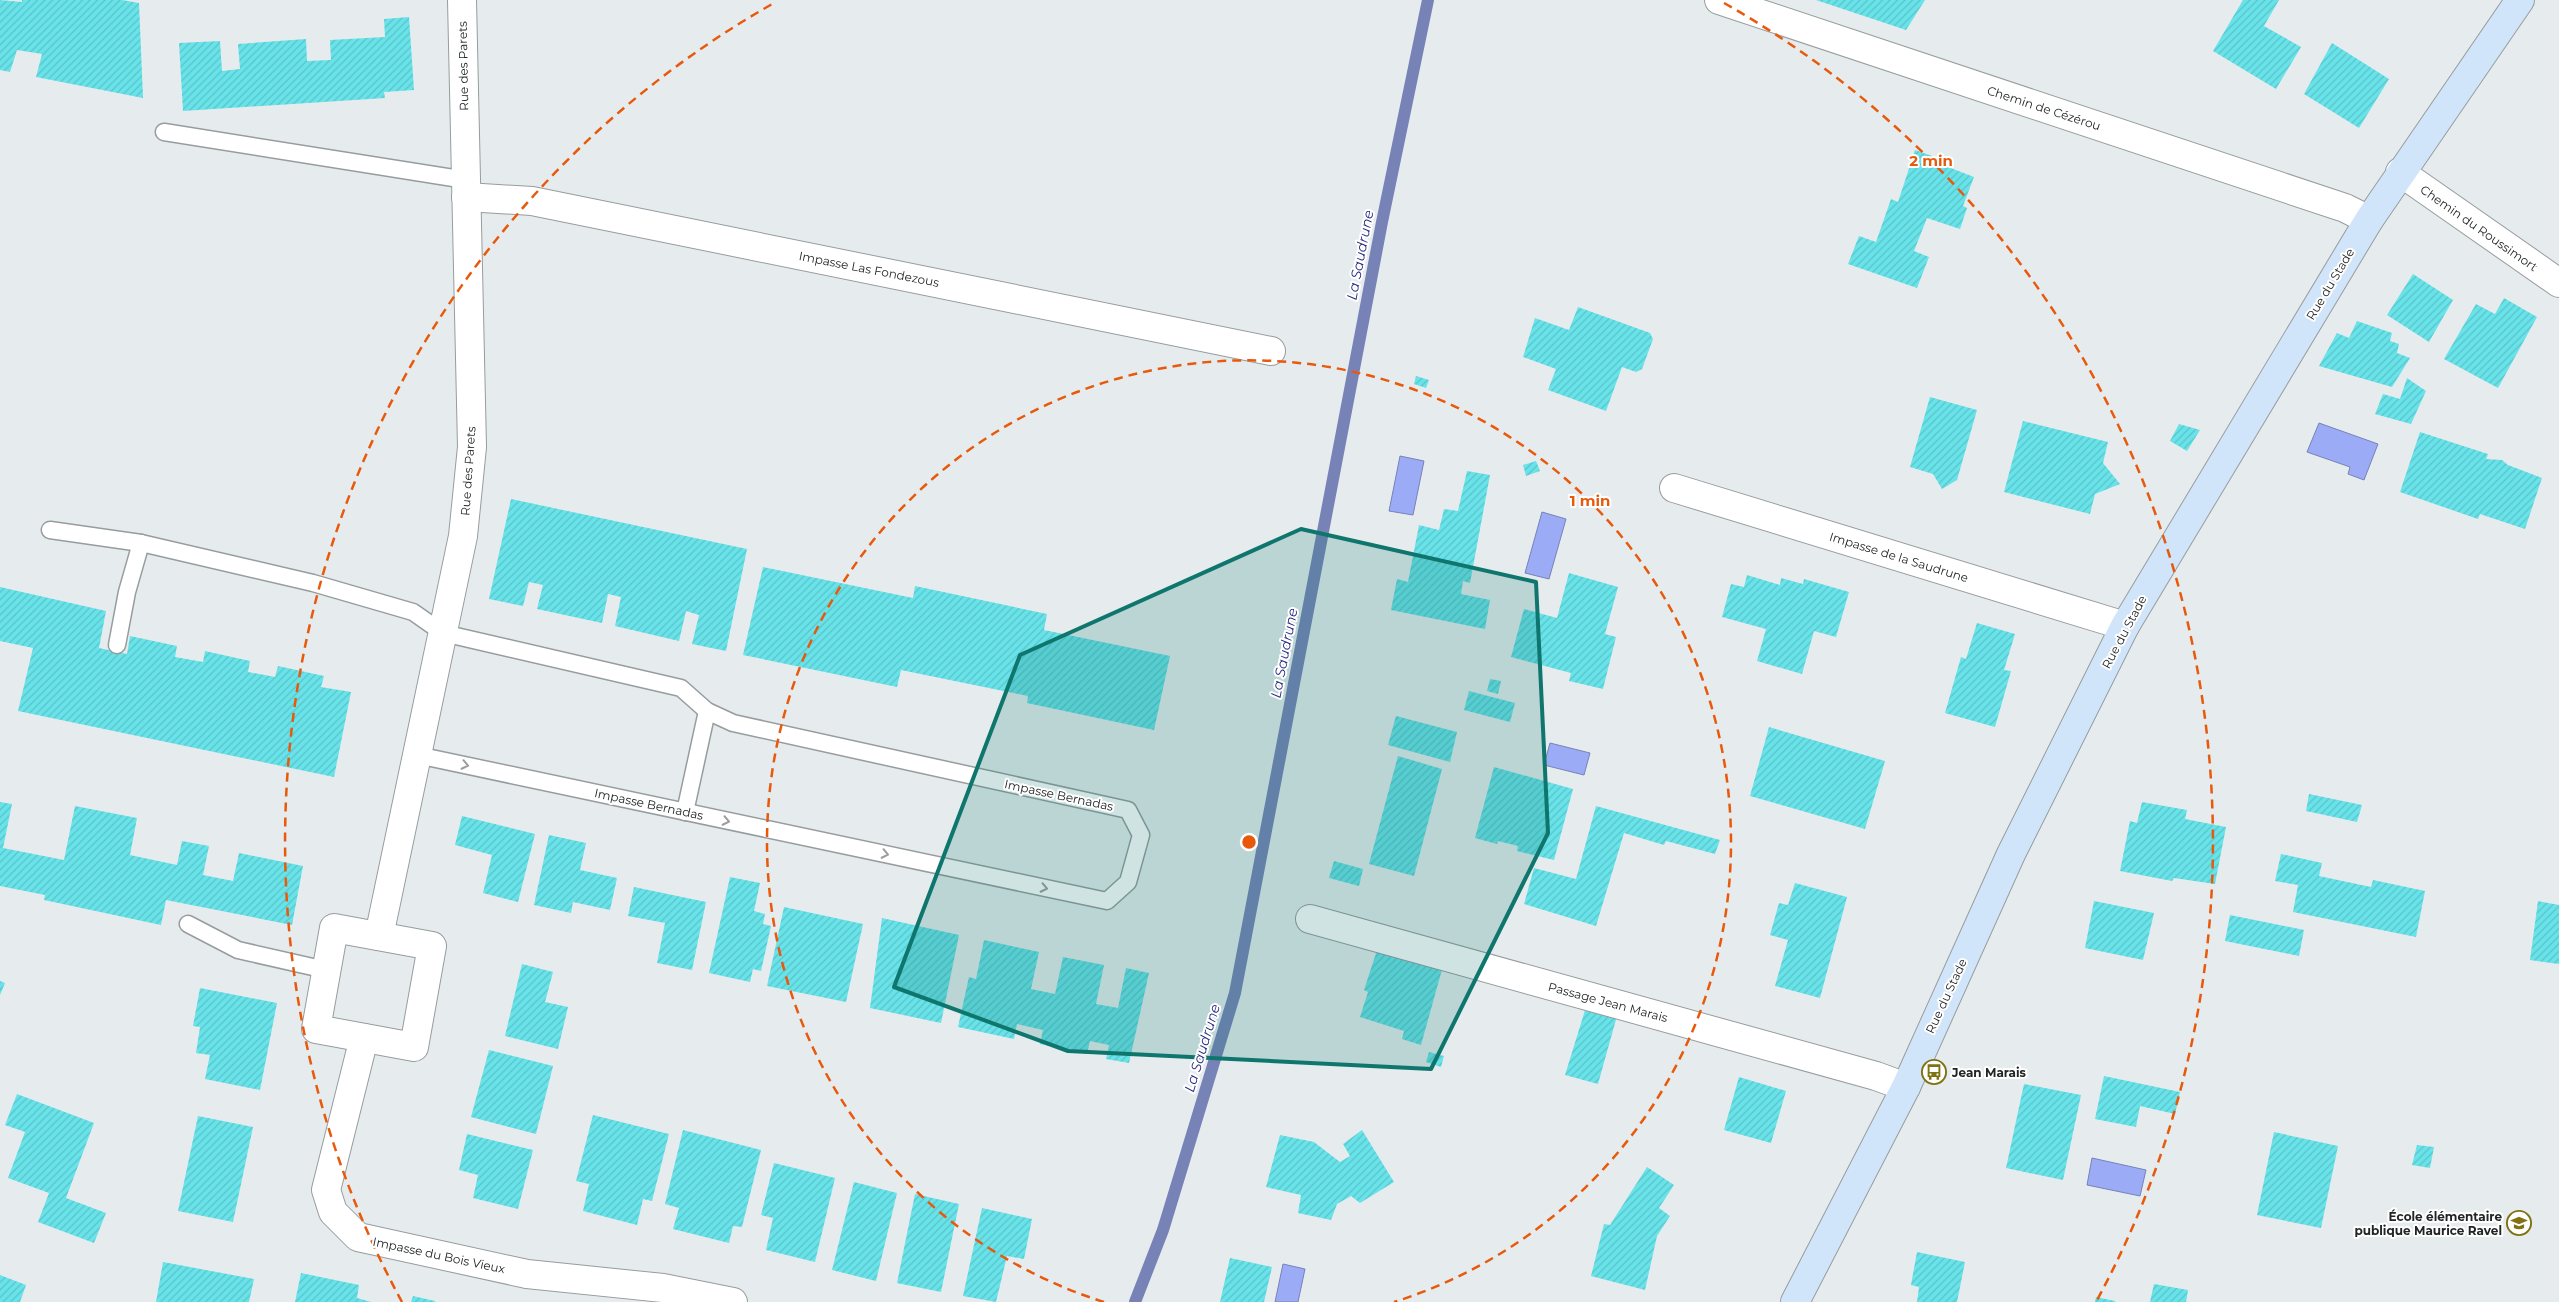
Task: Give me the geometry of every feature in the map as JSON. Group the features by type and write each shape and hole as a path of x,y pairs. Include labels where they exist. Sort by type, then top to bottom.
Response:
{"street":[{"name":"Rue des Parets","path":"379,936 463,536 472,447 462,0"},
{"name":"Chemin de Cézérou","path":"1719,0 2344,208 2369,220"},
{"name":"Rue du Stade","path":"1796,1302 1906,1087 2011,854 2125,626 2369,220 2400,172 2520,0"},
{"name":"Chemin du Roussimort","path":"2400,172 2559,283"},
{"name":"Impasse Las Fondezous","path":"466,188 1271,351"},
{"name":"Impasse de la Saudrune","path":"1674,488 2125,626"},
{"name":"Passage Jean Marais","path":"1310,919 1866,1073 1906,1087"},
{"path":"334,928 379,936 432,946 414,1047 316,1029 334,928"},
{"name":"Impasse du Bois Vieux","path":"364,1038 326,1190 333,1212 358,1237 527,1274 663,1288 733,1302"}],"lane":[{"path":"164,132 466,188"},
{"path":"50,530 141,543 314,582 413,612 443,633"},
{"path":"117,645 127,592 141,543"},
{"name":"Impasse Bernadas","path":"417,754 1107,901 1128,882 1141,835 1128,810 732,723 707,711 681,688 443,633"},
{"path":"686,812 707,711"},
{"path":"188,924 238,950 326,970"}],"highlighted area":[{"path":"1301,529 1536,582 1548,833 1431,1069 1068,1051 894,987 1020,655"}],"water":[{"path":"2319,423 2378,444 2364,480 2348,474 2350,467 2307,452"},
{"path":"1400,456 1424,461 1413,515 1389,511"},
{"path":"1542,512 1566,519 1549,579 1525,573"},
{"path":"1550,743 1590,753 1584,775 1544,765"},
{"path":"2092,1158 2146,1170 2140,1196 2087,1185"},
{"path":"1283,1264 1305,1269 1298,1302 1275,1302"}],"building":[{"path":"0,0 22,2 22,0 122,0 139,3 143,98 36,77 42,54 17,50 10,72 0,70"},
{"path":"1816,0 1925,0 1906,30"},
{"path":"2243,0 2279,0 2264,26 2301,47 2276,89 2213,51"},
{"path":"409,17 414,90 384,92 385,98 183,111 179,43 220,41 222,71 240,69 238,44 306,39 307,61 331,60 330,40 385,37 384,19"},
{"path":"2332,43 2389,79 2359,128 2304,94"},
{"path":"1915,150 1932,156 1930,160 1974,177 1963,206 1967,208 1960,229 1927,218 1914,251 1929,257 1917,288 1848,264 1859,236 1876,242 1891,199 1898,202"},
{"path":"2413,274 2453,300 2429,342 2387,315"},
{"path":"2504,298 2537,317 2498,388 2444,359 2476,304 2495,314"},
{"path":"1578,307 1650,333 1653,339 1642,369 1636,372 1622,367 1606,411 1548,390 1556,369 1523,357 1535,318 1569,330"},
{"path":"2357,321 2392,333 2390,341 2399,344 2397,353 2410,358 2392,387 2319,366 2337,333 2349,338"},
{"path":"1416,376 1429,380 1426,388 1414,384"},
{"path":"2407,378 2426,391 2411,424 2375,414 2383,394 2400,399"},
{"path":"1930,397 1977,410 1957,480 1942,489 1933,474 1910,467"},
{"path":"2023,421 2108,442 2103,463 2120,484 2095,494 2090,514 2004,492"},
{"path":"2179,424 2200,430 2187,451 2170,441"},
{"path":"2420,432 2488,454 2486,459 2502,460 2508,465 2542,478 2525,529 2480,514 2478,519 2400,492"},
{"path":"1536,461 1540,471 1526,476 1523,465"},
{"path":"1467,471 1490,475 1470,583 1463,581 1461,594 1490,600 1485,629 1391,610 1397,579 1408,582 1419,525 1439,530 1444,509 1458,511"},
{"path":"511,499 747,549 726,651 692,644 699,615 686,611 679,641 615,626 621,597 608,594 602,623 537,609 543,585 529,582 523,606 489,599"},
{"path":"763,567 913,598 915,586 1047,614 1044,630 1170,656 1154,730 1027,703 1028,696 901,670 897,687 743,655"},
{"path":"1569,573 1618,587 1605,634 1616,637 1603,689 1569,681 1571,673 1511,657 1524,609 1557,618"},
{"path":"1747,575 1780,585 1781,578 1803,584 1804,579 1849,592 1836,637 1814,631 1802,674 1757,661 1766,629 1722,617 1731,584 1744,587"},
{"path":"0,587 106,611 99,648 127,654 130,636 177,646 175,657 203,662 205,651 250,661 248,672 275,677 278,666 324,676 321,687 351,692 334,777 18,711 33,648 0,641"},
{"path":"1977,623 2015,634 2004,670 2011,671 1995,727 1945,713 1961,657 1966,659"},
{"path":"1490,679 1501,681 1498,694 1487,691"},
{"path":"1469,691 1515,703 1510,722 1464,710"},
{"path":"1396,716 1457,732 1450,762 1388,745"},
{"path":"1769,727 1885,761 1865,829 1750,796"},
{"path":"1398,756 1442,769 1414,876 1369,864"},
{"path":"1494,767 1573,789 1554,860 1517,851 1518,846 1498,841 1497,844 1475,838"},
{"path":"2309,794 2362,805 2357,822 2306,811"},
{"path":"0,802 12,804 3,848 64,860 75,806 137,818 130,855 177,865 182,841 209,846 203,875 233,881 239,853 303,866 292,925 166,900 161,925 44,900 45,895 0,886"},
{"path":"2142,802 2187,810 2185,819 2226,827 2215,884 2174,878 2172,881 2120,871 2130,821 2137,823"},
{"path":"1596,806 1720,840 1715,854 1666,841 1664,845 1624,833 1596,926 1524,904 1534,868 1576,879"},
{"path":"462,816 535,834 518,902 483,893 492,855 455,845"},
{"path":"549,835 586,843 580,870 617,878 610,910 573,902 571,913 534,905"},
{"path":"2281,854 2322,863 2319,876 2371,887 2373,880 2425,891 2416,937 2293,912 2298,885 2275,881"},
{"path":"1334,861 1363,869 1359,886 1329,878"},
{"path":"730,877 760,883 754,911 765,914 763,924 771,926 761,971 753,969 750,982 709,973"},
{"path":"1795,883 1847,897 1820,998 1775,986 1788,940 1770,935 1779,903 1788,905"},
{"path":"634,887 706,902 692,970 657,963 665,923 628,916"},
{"path":"2094,901 2154,913 2143,960 2085,948"},
{"path":"2538,901 2559,905 2559,964 2530,960"},
{"path":"784,907 863,924 846,1002 767,986"},
{"path":"2230,915 2304,930 2299,956 2225,941"},
{"path":"882,918 959,935 941,1023 870,1008"},
{"path":"984,940 1039,952 1031,989 1055,994 1063,957 1104,965 1096,1004 1118,1008 1126,968 1149,973 1129,1063 1106,1059 1109,1045 1090,1041 1087,1054 1040,1044 1043,1030 1017,1024 1014,1039 958,1027 969,977 976,979"},
{"path":"1378,947 1443,966 1421,1045 1402,1039 1404,1031 1360,1017 1368,992 1364,990"},
{"path":"522,964 553,972 545,1002 568,1007 558,1049 505,1036"},
{"path":"0,981 5,983 0,995"},
{"path":"200,988 277,1003 260,1090 205,1079 210,1055 196,1053 200,1027 193,1026"},
{"path":"1586,1007 1617,1016 1598,1084 1565,1075"},
{"path":"489,1050 553,1066 536,1134 471,1117"},
{"path":"1429,1052 1444,1056 1441,1067 1426,1062"},
{"path":"2104,1076 2180,1092 2175,1114 2140,1106 2136,1127 2095,1119"},
{"path":"1739,1077 1786,1091 1771,1143 1724,1130"},
{"path":"2024,1084 2081,1095 2063,1180 2006,1168"},
{"path":"17,1094 94,1123 66,1198 106,1213 94,1243 38,1222 49,1193 8,1178 25,1132 5,1125"},
{"path":"593,1115 669,1134 652,1201 643,1199 637,1225 583,1211 589,1184 576,1181"},
{"path":"198,1116 253,1127 233,1222 178,1211"},
{"path":"683,1130 761,1150 742,1227 733,1226 729,1243 673,1229 679,1208 665,1204"},
{"path":"1362,1130 1394,1182 1360,1203 1351,1196 1337,1204 1331,1220 1298,1213 1301,1195 1266,1187 1280,1135 1314,1142 1340,1162 1350,1156 1343,1144"},
{"path":"2274,1132 2338,1146 2321,1228 2257,1215"},
{"path":"467,1134 533,1150 518,1209 473,1198 478,1175 459,1170"},
{"path":"2417,1145 2434,1147 2430,1168 2412,1165"},
{"path":"774,1163 835,1178 815,1262 766,1250 773,1218 761,1215"},
{"path":"1647,1167 1674,1185 1659,1208 1670,1216 1657,1236 1645,1290 1591,1276 1604,1224 1610,1225"},
{"path":"854,1182 897,1193 876,1281 832,1270"},
{"path":"915,1194 959,1204 941,1292 897,1283"},
{"path":"982,1208 1032,1219 1024,1259 1007,1256 996,1302 963,1296"},
{"path":"1917,1252 1965,1262 1957,1302 1917,1302 1919,1287 1911,1285"},
{"path":"1230,1258 1272,1267 1264,1302 1220,1302"},
{"path":"163,1262 254,1279 249,1302 156,1302"},
{"path":"301,1273 359,1285 357,1298 371,1302 295,1302"},
{"path":"0,1275 26,1285 20,1302 0,1302"},
{"path":"2154,1284 2188,1290 2186,1302 2150,1302"},
{"path":"413,1296 435,1301 435,1302 411,1302"},
{"path":"2096,1297 2115,1301 2115,1302 2095,1302"}],"waterway":[{"name":"La Saudrune","path":"1135,1302 1163,1230 1235,993 1382,222 1428,0"}],"place":[{"name":"Jean Marais","path":"1934,1072"},
{"name":"École élémentaire publique Maurice Ravel","path":"2519,1223"}]}
